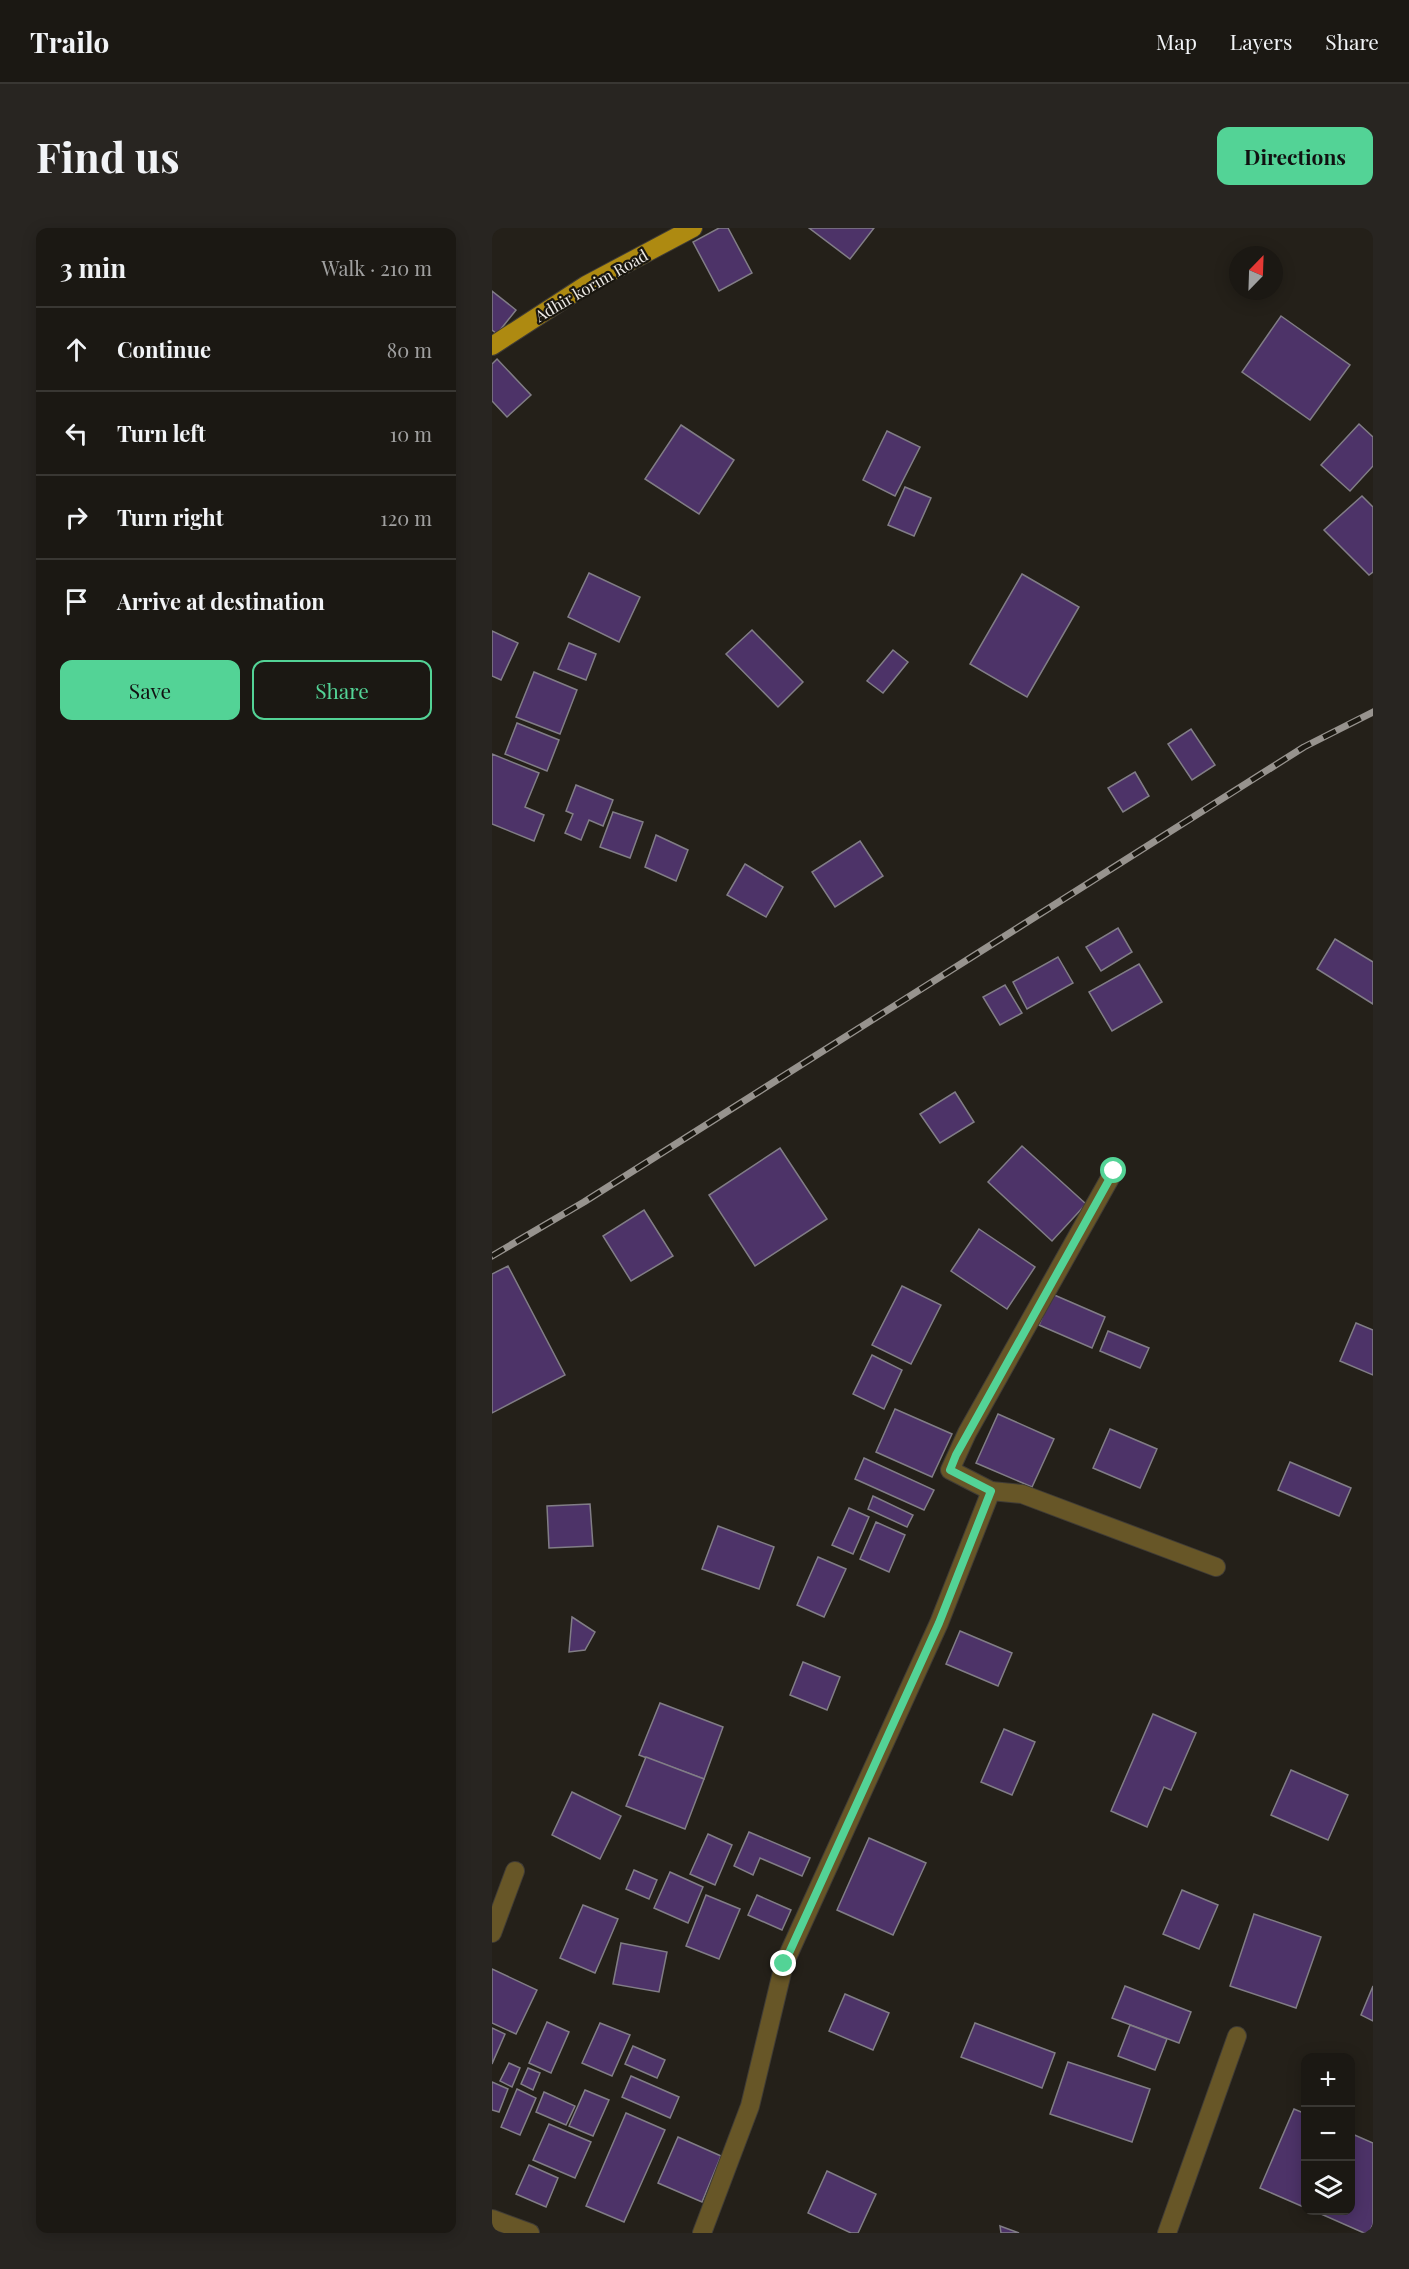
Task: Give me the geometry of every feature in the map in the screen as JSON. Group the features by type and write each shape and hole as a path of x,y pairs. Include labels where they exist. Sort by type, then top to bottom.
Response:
{"main road":[{"name":"Adhir korim Road","path":"492,346 586,285 693,228"}],"street":[{"path":"1114,1171 967,1433 950,1470 991,1491 1022,1494 1216,1567"},
{"path":"702,2233 750,2106 784,1964 939,1623 991,1491"},
{"path":"492,1933 515,1871"},
{"path":"1167,2233 1237,2036"},
{"path":"492,2219 530,2233"}],"building":[{"path":"719,228 728,228 752,273 719,291 693,242"},
{"path":"809,228 874,228 850,259"},
{"path":"492,291 516,310 497,334 492,330"},
{"path":"1281,316 1350,365 1310,420 1242,372"},
{"path":"497,359 531,395 507,417 492,401 492,364"},
{"path":"1359,424 1373,437 1373,466 1350,491 1321,465"},
{"path":"681,425 734,460 699,514 645,479"},
{"path":"887,431 920,447 895,496 863,480"},
{"path":"905,487 931,498 914,536 888,525"},
{"path":"1362,496 1373,507 1373,572 1369,575 1324,530"},
{"path":"589,573 640,597 619,642 568,617"},
{"path":"1022,574 1079,607 1027,697 970,664"},
{"path":"752,630 803,682 778,707 726,654"},
{"path":"492,631 518,643 501,680 492,676"},
{"path":"569,643 596,654 586,680 558,669"},
{"path":"893,650 908,662 883,693 867,681"},
{"path":"534,672 577,690 560,734 516,717"},
{"path":"517,723 559,740 547,771 505,754"},
{"path":"1191,729 1215,765 1192,780 1168,744"},
{"path":"492,754 539,773 525,807 544,815 534,841 492,824"},
{"path":"1135,772 1149,796 1123,812 1108,788"},
{"path":"576,785 613,800 603,826 589,820 581,840 565,833 573,814 566,811"},
{"path":"613,812 643,822 630,858 600,847"},
{"path":"656,835 688,850 676,881 645,867"},
{"path":"860,841 883,876 835,907 812,872"},
{"path":"745,864 783,887 766,917 727,895"},
{"path":"1118,928 1132,952 1101,971 1086,947"},
{"path":"1335,939 1373,962 1373,1004 1317,969"},
{"path":"1058,957 1073,983 1027,1009 1013,982"},
{"path":"1139,964 1162,1002 1112,1031 1089,992"},
{"path":"1005,985 1022,1013 1000,1025 983,997"},
{"path":"955,1092 974,1122 940,1143 920,1114"},
{"path":"1022,1146 1086,1204 1052,1241 988,1182"},
{"path":"780,1148 827,1219 755,1266 709,1195"},
{"path":"644,1210 673,1256 631,1281 603,1236"},
{"path":"979,1229 1035,1267 1007,1309 951,1271"},
{"path":"508,1266 565,1375 492,1413 492,1274"},
{"path":"902,1286 941,1305 911,1364 872,1345"},
{"path":"1052,1294 1105,1317 1092,1348 1039,1325"},
{"path":"1356,1323 1373,1330 1373,1375 1340,1361"},
{"path":"1108,1331 1149,1348 1140,1368 1100,1351"},
{"path":"872,1355 902,1370 884,1409 853,1394"},
{"path":"895,1409 952,1434 932,1477 876,1452"},
{"path":"998,1414 1054,1439 1032,1487 976,1463"},
{"path":"1110,1429 1157,1449 1140,1488 1093,1468"},
{"path":"864,1458 934,1490 924,1510 855,1479"},
{"path":"1290,1462 1351,1488 1339,1516 1278,1490"},
{"path":"873,1496 913,1515 907,1527 868,1509"},
{"path":"590,1504 593,1546 549,1548 547,1506"},
{"path":"849,1508 869,1517 853,1554 832,1545"},
{"path":"876,1522 905,1535 889,1572 860,1559"},
{"path":"718,1526 774,1547 759,1589 702,1569"},
{"path":"818,1557 846,1569 824,1617 797,1605"},
{"path":"572,1617 595,1632 585,1650 569,1652"},
{"path":"960,1631 1012,1653 998,1686 946,1664"},
{"path":"803,1662 840,1677 827,1710 790,1695"},
{"path":"660,1703 723,1727 704,1779 639,1755"},
{"path":"1153,1714 1196,1733 1171,1790 1164,1787 1147,1827 1111,1811"},
{"path":"1004,1729 1035,1742 1012,1795 981,1782"},
{"path":"646,1757 704,1779 685,1829 626,1806"},
{"path":"1291,1770 1348,1795 1328,1840 1271,1815"},
{"path":"572,1792 621,1816 600,1859 552,1835"},
{"path":"749,1832 810,1858 802,1876 760,1858 753,1875 734,1866"},
{"path":"708,1834 732,1845 715,1885 690,1874"},
{"path":"869,1838 926,1863 893,1935 837,1910"},
{"path":"634,1870 657,1880 649,1899 626,1889"},
{"path":"670,1872 703,1887 688,1923 654,1908"},
{"path":"1182,1890 1218,1905 1199,1949 1163,1934"},
{"path":"706,1895 740,1909 719,1959 686,1946"},
{"path":"757,1895 791,1910 782,1930 748,1915"},
{"path":"583,1905 618,1919 595,1973 560,1958"},
{"path":"1254,1914 1321,1937 1296,2008 1230,1986"},
{"path":"621,1943 667,1952 659,1992 613,1984"},
{"path":"492,1969 537,1990 516,2034 492,2023"},
{"path":"1125,1986 1191,2012 1179,2043 1112,2018"},
{"path":"1373,1986 1373,2021 1361,2015"},
{"path":"845,1994 889,2013 873,2050 829,2031"},
{"path":"547,2022 569,2032 551,2073 529,2063"},
{"path":"600,2023 630,2035 612,2076 582,2063"},
{"path":"975,2023 1055,2053 1042,2088 961,2057"},
{"path":"1130,2025 1167,2039 1155,2070 1118,2056"},
{"path":"492,2028 505,2034 492,2064"},
{"path":"633,2046 665,2060 657,2078 625,2064"},
{"path":"1068,2062 1150,2089 1132,2142 1050,2114"},
{"path":"509,2063 520,2068 512,2087 500,2081"},
{"path":"528,2068 540,2073 533,2090 521,2084"},
{"path":"631,2076 679,2097 670,2118 622,2097"},
{"path":"492,2082 508,2089 499,2112 492,2110"},
{"path":"517,2089 536,2098 520,2135 501,2127"},
{"path":"585,2090 609,2100 593,2136 569,2126"},
{"path":"544,2092 575,2106 566,2125 536,2112"},
{"path":"1294,2109 1301,2112 1301,2206 1260,2188"},
{"path":"626,2113 665,2130 624,2222 586,2206"},
{"path":"549,2124 591,2142 575,2178 533,2160"},
{"path":"1355,2135 1373,2143 1373,2224 1369,2233 1364,2233 1323,2215 1355,2215"},
{"path":"678,2137 721,2156 702,2202 658,2183"},
{"path":"529,2165 558,2178 546,2207 516,2194"},
{"path":"827,2171 876,2194 858,2233 851,2233 808,2213"},
{"path":"1000,2226 1019,2233 1001,2233"}],"railway":[{"path":"492,1256 584,1202 1304,747 1373,712"}],"route":[{"path":"784,1964 939,1623 991,1491 950,1470 956,1455 1114,1171"}]}
